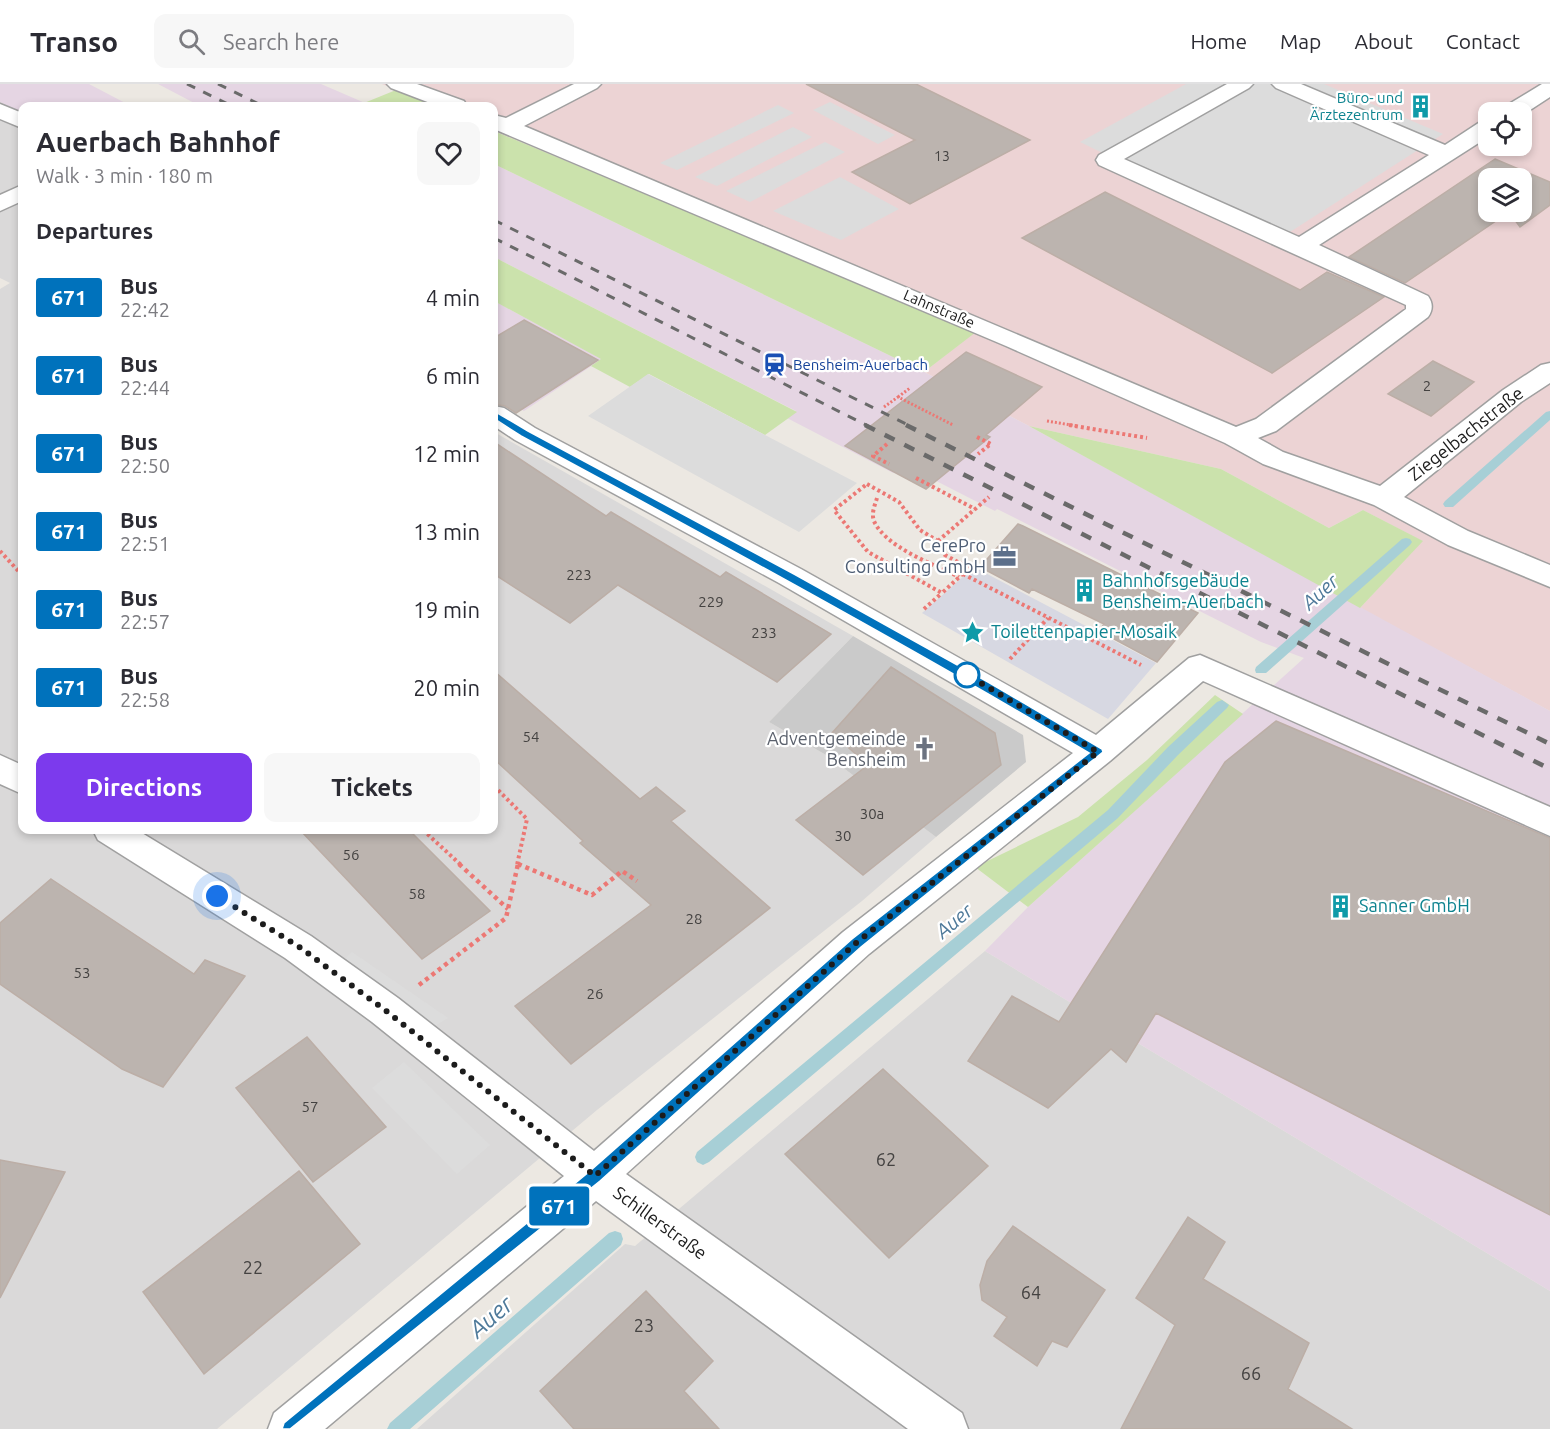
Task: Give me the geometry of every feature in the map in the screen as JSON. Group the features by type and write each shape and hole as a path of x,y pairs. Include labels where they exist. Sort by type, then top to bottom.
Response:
{"street":[{"path":"398,84 445,102"},
{"path":"500,123 590,84"},
{"path":"1235,437 1266,425 1419,312 1419,301 1107,160 1242,84"},
{"path":"1283,84 1447,154"},
{"path":"1192,85 1207,104"},
{"path":"1528,102 1550,88"},
{"path":"0,110 18,121"},
{"name":"Lahnstraße","path":"500,123 655,191 1015,341 1235,437 1273,458 1384,498 1409,514 1458,538 1550,578"},
{"path":"1301,246 1478,134"},
{"path":"0,204 18,194"},
{"name":"Ziegelbachstraße","path":"1384,498 1512,396 1550,371"},
{"path":"498,417 525,434 790,576 1098,752"},
{"path":"290,1429 595,1176 856,943 1098,752 1190,675 1238,682 1550,822"},
{"path":"0,768 18,779"},
{"name":"Schillerstraße","path":"116,834 298,946 385,1010 595,1176 946,1429"}],"path":[{"path":"884,407 910,388"},
{"path":"898,398 953,425"},
{"path":"1047,422 1158,440"},
{"path":"977,437 991,444 978,454"},
{"path":"887,444 873,456 889,464"},
{"path":"916,478 975,509"},
{"path":"895,636 961,576 969,568 945,555 938,541 920,531 899,502 867,484 834,510 868,552 942,593"},
{"path":"938,541 989,497"},
{"path":"877,498 873,510 874,520 886,536 907,551 1048,618 1190,675"},
{"path":"0,551 18,570"},
{"path":"984,685 1048,618"},
{"path":"385,1010 506,918 528,819 498,790"},
{"path":"427,834 508,910"},
{"path":"518,864 592,895 622,871 637,881"}],"shaded area":[{"path":"0,84 89,84 123,102 18,102 18,112 0,102"},
{"path":"158,84 321,84 363,102 192,102"},
{"path":"382,84 1550,84 1550,711 1360,608 1422,541 1363,510 1329,528 1221,469 1029,426 924,372 975,332 498,133 498,102 426,102"},
{"path":"1186,84 1324,84 1443,134 1279,239 1080,142"},
{"path":"0,102 18,112 18,834 498,834 498,434 853,636 769,722 826,755 936,837 862,901 597,1110 217,1429 0,1429 0,289 10,283 0,278"},
{"path":"830,102 895,135 878,144 813,110"},
{"path":"778,105 794,113 677,170 660,163"},
{"path":"793,127 812,137 717,186 695,177"},
{"path":"825,142 845,152 750,202 726,191"},
{"path":"498,166 924,372 1029,426 1550,711 1550,1291 985,951 1028,907 1304,658 1261,642 903,464 893,473 787,418 796,411 498,259"},
{"path":"840,177 899,209 841,240 773,211"},
{"path":"498,303 602,359 524,411 498,397"},
{"path":"648,374 857,483 799,532 588,416"},
{"path":"974,567 1156,663 1108,719 922,613"},
{"path":"853,636 1023,735 1026,762 936,837 826,755 769,722"},
{"path":"985,951 1550,1291 1550,1429 417,1429 625,1244 635,1246"},
{"path":"352,952 448,1018 430,1029 338,965"},
{"path":"404,1062 490,1145 457,1174 372,1088"}],"green space":[{"path":"396,90 426,102 366,102"},
{"path":"498,133 976,332 924,372 498,166"},
{"path":"498,259 797,412 765,435 649,374 630,387 591,366 601,359 498,303"},
{"path":"1029,426 1221,469 1329,528 1363,510 1423,541 1360,608"},
{"path":"1215,695 1243,714 1028,907 975,867 1078,817 1147,760"}],"building":[{"path":"806,84 916,84 1030,140 910,204 852,172 915,140"},
{"path":"1495,159 1517,168 1482,168"},
{"path":"1478,170 1478,222 1494,222 1405,283 1349,257"},
{"path":"1532,174 1550,182 1550,205 1532,218"},
{"path":"1105,192 1300,290 1327,272 1384,297 1272,373 1022,238"},
{"path":"1516,222 1527,222 1520,227"},
{"path":"524,320 598,360 516,413 498,405 498,336"},
{"path":"966,352 1042,387 986,435 990,437 926,489 845,446"},
{"path":"1433,361 1474,382 1431,416 1388,394"},
{"path":"498,445 606,516 611,512 720,577 726,572 831,634 777,682 618,585 570,623 498,577"},
{"name":"Bahnhofsgebäude Bensheim-Auerbach","path":"1018,524 1198,613 1157,662 1099,631 1104,624 1032,589 1029,593 980,567"},
{"name":"Adventgemeinde Bensheim","path":"891,667 995,733 1001,765 863,875 796,820 868,765 832,733"},
{"path":"498,675 640,799 656,787 685,811 671,821 770,908 571,1064 515,1006 651,905 580,843 583,841 498,763"},
{"name":"Sanner GmbH","path":"1276,721 1550,838 1550,1215 1156,1013 1126,1062 1111,1049 1048,1108 968,1061 1012,996 1059,1022 1225,762"},
{"path":"304,834 413,834 490,911 422,959"},
{"path":"51,879 194,974 205,960 245,976 163,1087 122,1069 0,984 0,923"},
{"path":"307,1037 386,1127 313,1182 236,1088"},
{"path":"883,1069 988,1166 889,1258 785,1154"},
{"path":"0,1160 65,1172 0,1298"},
{"path":"299,1171 360,1244 204,1374 143,1292"},
{"path":"1188,1217 1225,1242 1203,1279 1309,1343 1288,1389 1352,1429 1121,1429 1175,1325 1136,1298"},
{"path":"1013,1226 1105,1290 1067,1347 1052,1341 1037,1366 994,1336 1007,1317 982,1300 980,1285 987,1261"},
{"path":"646,1291 713,1361 684,1391 719,1429 574,1429 540,1391"}],"waterway":[{"name":"Auer","path":"1449,504 1550,414"},
{"name":"Auer","path":"1261,670 1406,542"},
{"name":"Auer","path":"703,1157 1113,814 1173,751 1222,705"},
{"name":"Auer","path":"396,1429 615,1239"}],"railway":[{"path":"187,84 224,102"},
{"path":"218,84 255,102"},
{"path":"498,222 910,426"},
{"path":"498,240 868,426"},
{"path":"865,425 1550,769"},
{"path":"906,425 1550,744"}],"bus line":[{"name":"671","path":"290,1429 595,1176 856,943 1098,752 790,576 525,434 498,417"}],"place":[{"name":"Büro- und Ärztezentrum","path":"1421,107"},
{"name":"Bensheim-Auerbach","path":"775,365"},
{"name":"CerePro Consulting GmbH","path":"1004,556"},
{"name":"Bahnhofsgebäude Bensheim-Auerbach","path":"1084,591"},
{"name":"Toilettenpapier-Mosaik","path":"973,632"},
{"name":"Adventgemeinde Bensheim","path":"924,749"},
{"name":"Sanner GmbH","path":"1341,906"}],"route":[{"path":"217,896 298,946 385,1010 595,1176 856,943 1098,752 967,675"}]}
